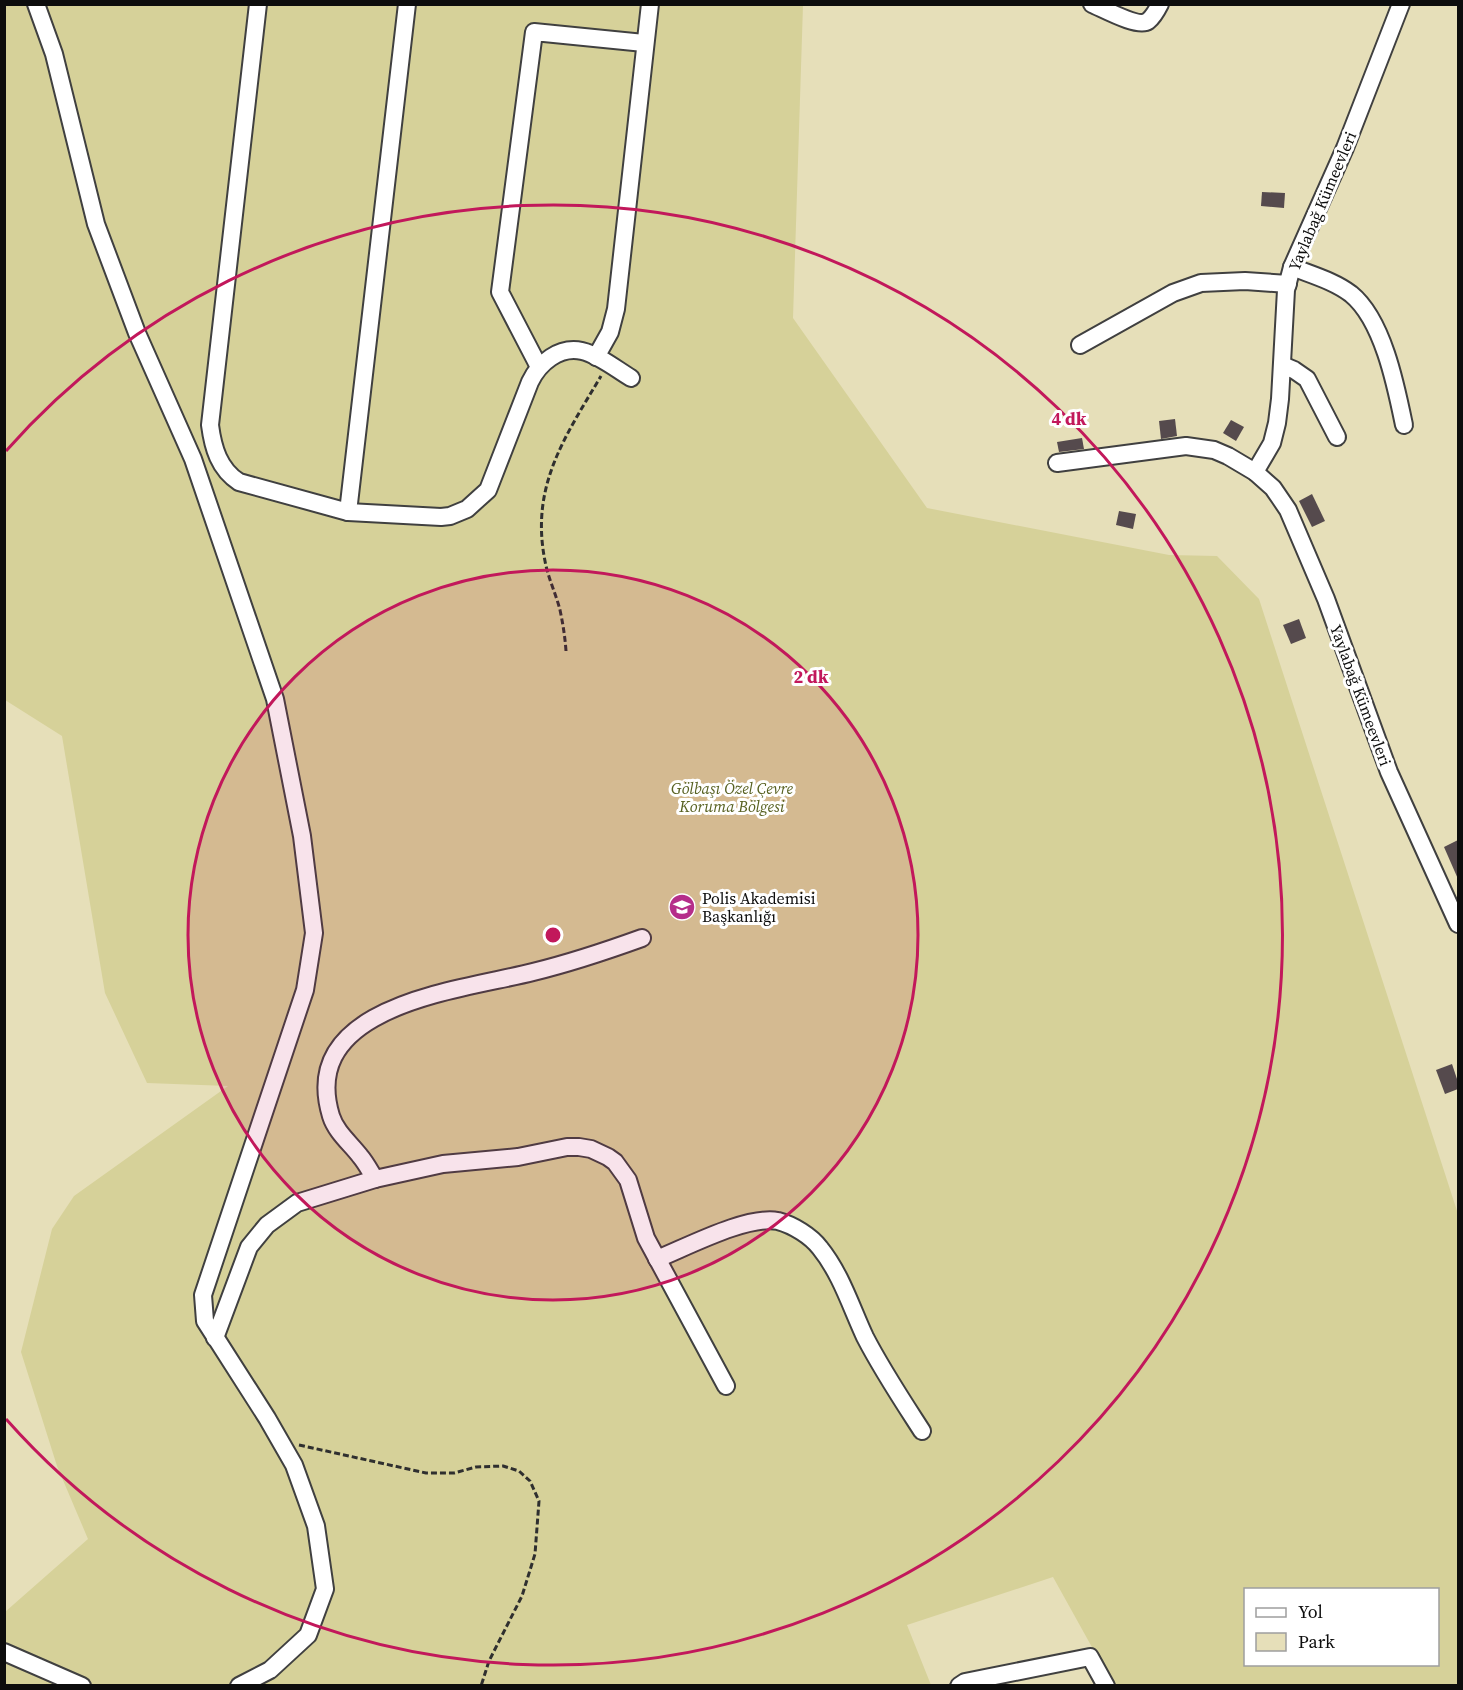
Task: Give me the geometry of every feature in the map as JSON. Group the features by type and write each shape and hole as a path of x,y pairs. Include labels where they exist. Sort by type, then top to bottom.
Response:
{"street":[{"path":"36,4 54,54 96,224 137,333 193,459 275,699 302,836 314,933 305,990 203,1295 205,1321 294,1465 316,1526 325,1589 308,1635 270,1670 239,1686"},
{"path":"258,4 210,425 215,452 225,471 239,482 348,512 441,517 459,513 475,504 493,482 530,382 539,367 554,355 582,351 632,378"},
{"path":"348,512 407,4"},
{"path":"602,361 616,309 650,4"},
{"path":"1092,4 1131,21 1143,23 1150,20 1160,4"},
{"name":"Yaylabağ Kümeevleri","path":"1255,472 1272,442 1277,423 1288,284 1292,267 1345,148 1401,4"},
{"path":"539,367 500,292 534,32 644,43"},
{"path":"1292,267 1339,287 1365,308 1376,328 1395,382 1404,425"},
{"path":"1080,345 1173,293 1201,283 1245,281 1288,284"},
{"path":"1282,365 1307,379 1337,437"},
{"name":"Yaylabağ Kümeevleri","path":"1057,463 1186,446 1214,450 1228,456 1255,472 1273,488 1288,510 1338,629 1389,772 1458,924"},
{"path":"193,459 215,452"},
{"path":"375,1179 361,1157 335,1127 328,1107 328,1074 341,1043 375,1018 412,1000 535,972 642,938"},
{"path":"215,1338 243,1260 257,1235 297,1203 375,1179 443,1164 518,1157 567,1147 591,1149 615,1162 628,1180 646,1238 726,1386"},
{"path":"657,1259 749,1222 777,1221 798,1229 819,1247 841,1281 865,1338 921,1431"},
{"path":"4,1652 82,1686"},
{"path":"959,1686 964,1682 1090,1657 1106,1686"}],"path":[{"path":"566,651 559,608 544,559 543,506 556,454 602,361"},
{"path":"284,1448 295,1444 440,1474 476,1467 503,1466 519,1471 530,1481 539,1501 535,1554 522,1596 489,1661 481,1686"}],"green space":[{"name":"Gölbaşı Özel Çevre Koruma Bölgesi","path":"5,5 1458,5 1458,1685 5,1686"},
{"name":"Gölbaşı Özel Çevre Koruma Bölgesi","path":"5,5 803,5 793,318 927,508 1169,555 1217,556 1259,599 1458,1214 1458,1685 1113,1685 1053,1577 907,1625 931,1685 5,1686 5,1612 88,1539 57,1466 21,1352 52,1229 74,1196 228,1086 147,1083 105,993 62,736 5,700"}],"building":[{"path":"1262,192 1285,193 1284,208 1261,206"},
{"path":"1175,419 1177,436 1161,439 1159,421"},
{"path":"1231,420 1244,427 1236,441 1223,433"},
{"path":"1082,438 1084,449 1059,452 1057,442"},
{"path":"1312,494 1325,521 1312,527 1299,501"},
{"path":"1119,511 1136,514 1133,529 1116,525"},
{"path":"1299,619 1306,638 1291,644 1283,625"},
{"path":"1458,840 1458,879 1444,847"},
{"path":"1452,1064 1458,1089 1445,1094 1436,1070"}],"place":[{"name":"Polis Akademisi Başkanlığı","path":"682,907"}]}
